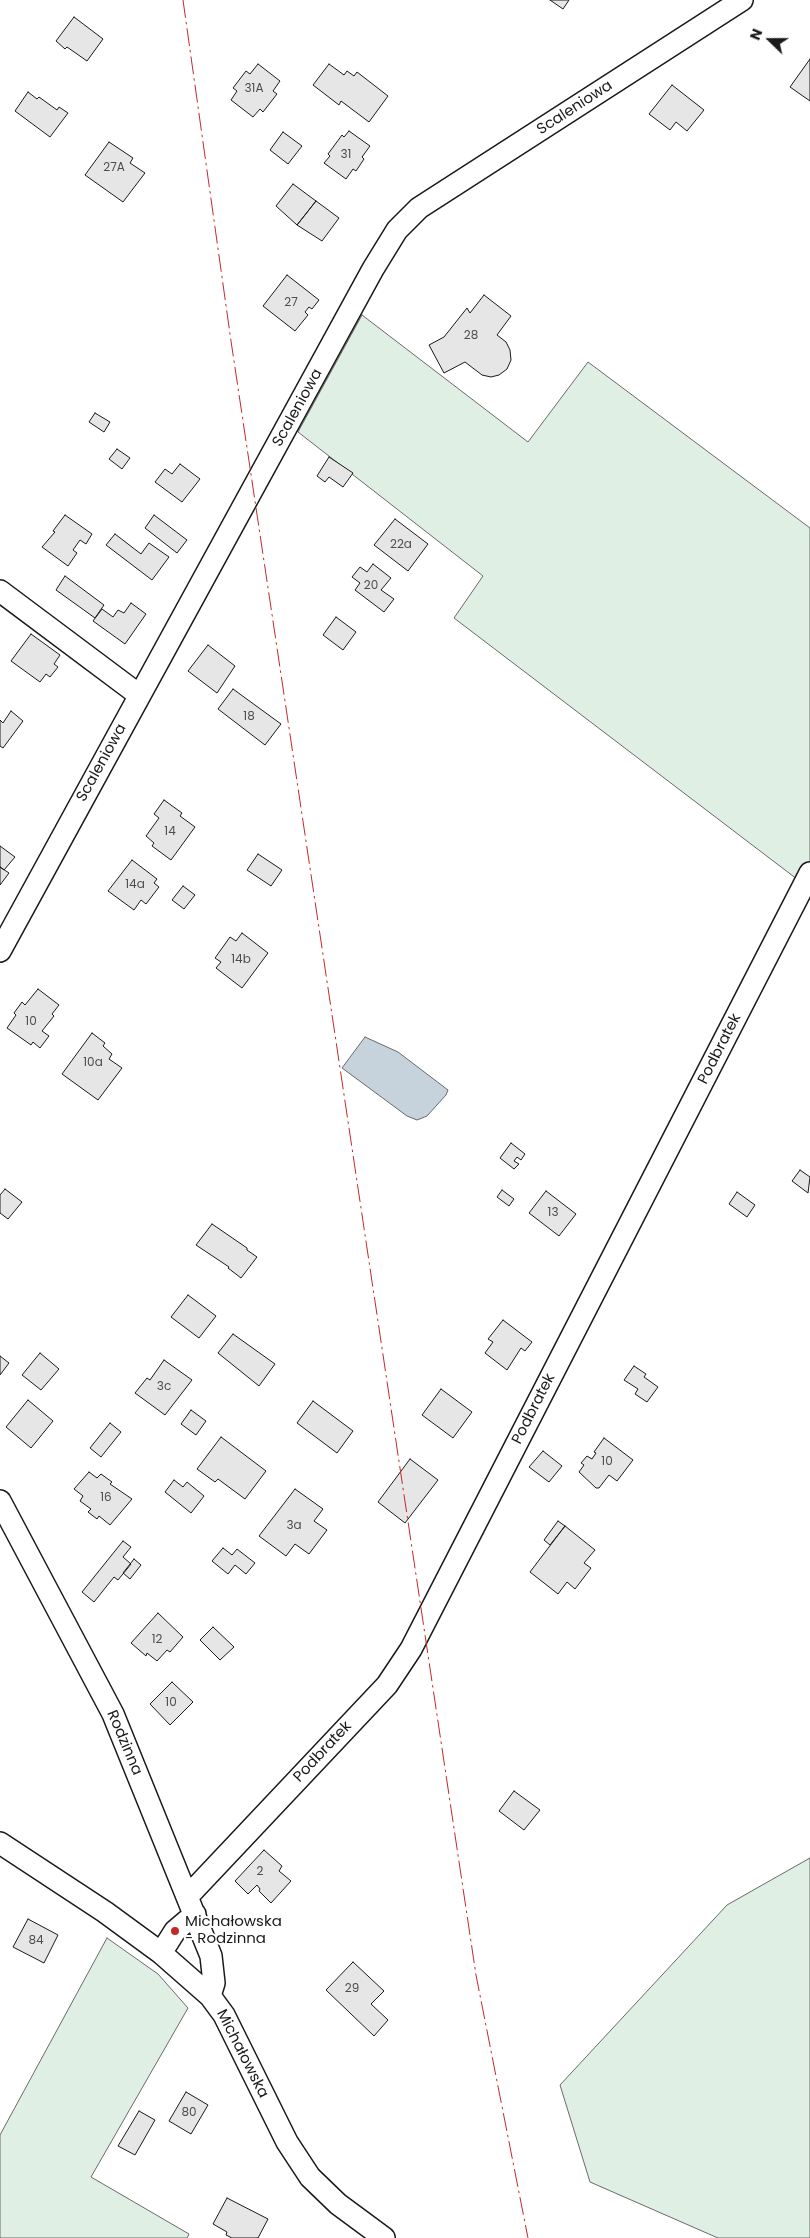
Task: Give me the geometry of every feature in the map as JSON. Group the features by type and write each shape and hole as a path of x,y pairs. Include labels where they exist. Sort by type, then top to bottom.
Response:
{"street":[{"name":"Scaleniowa","path":"0,951 373,269 404,222 419,208 742,0"},
{"path":"0,590 140,695"},
{"name":"Podbratek","path":"161,1954 192,1905 387,1685 411,1649 810,873"},
{"name":"Rodzinna","path":"0,1501 113,1714 192,1905 211,1956 214,1983 210,1996"},
{"name":"Michałowska","path":"0,1843 92,1903 161,1954 210,1996 224,2015 287,2142 310,2177 338,2204 384,2238"}],"green space":[{"path":"362,315 528,442 588,362 810,528 810,889 454,618 483,576 298,432"},
{"path":"810,1858 810,2238 718,2238 590,2182 560,2085 727,1905"},
{"path":"107,1938 158,1974 188,2008 91,2177 189,2234 187,2238 0,2238 0,2135"}],"shaded area":[{"path":"365,1037 398,1052 448,1090 446,1095 427,1116 417,1120 407,1116 342,1068"}],"building":[{"path":"550,0 569,0 563,9"},
{"path":"74,17 103,39 87,61 67,47 65,49 56,41"},
{"path":"810,59 810,101 790,87"},
{"path":"258,64 280,81 273,91 277,94 263,112 260,109 253,117 231,100 237,91 233,88 246,71 250,74"},
{"path":"329,64 344,75 347,71 354,76 357,72 388,96 369,122 341,101 339,105 313,85"},
{"path":"672,85 704,110 687,131 676,122 670,130 649,114"},
{"path":"28,92 37,99 39,97 57,110 59,107 68,113 50,137 15,111"},
{"path":"349,131 370,146 362,157 364,159 356,171 353,169 346,179 324,163 330,156 328,154 342,135 344,137"},
{"path":"283,132 302,146 288,164 270,150"},
{"path":"109,142 133,158 130,163 145,173 123,202 85,175"},
{"path":"293,184 316,201 297,225 276,206"},
{"path":"316,201 339,218 322,241 297,225"},
{"path":"287,275 319,300 312,309 309,307 305,312 308,315 295,331 263,306"},
{"path":"484,295 511,316 497,335 506,342 510,350 511,360 507,369 499,375 491,377 482,375 465,362 444,373 429,345 444,337 467,308 470,313"},
{"path":"95,413 110,422 104,432 89,422"},
{"path":"117,449 130,458 122,469 109,459"},
{"path":"329,457 353,473 343,487 329,477 325,482 317,476"},
{"path":"180,464 200,479 182,502 155,482 165,469 172,474"},
{"path":"65,515 92,534 86,544 80,540 73,550 77,553 68,566 42,547 55,532 53,531"},
{"path":"154,515 187,540 177,553 145,528"},
{"path":"395,519 428,544 408,571 374,545"},
{"path":"115,534 141,554 149,543 169,557 152,580 106,545"},
{"path":"373,564 391,578 381,590 394,599 384,612 355,590 360,583 352,577 360,567 367,572"},
{"path":"65,576 104,605 95,618 56,590"},
{"path":"131,603 146,614 125,644 93,621 102,609 113,617 118,610 124,613"},
{"path":"336,617 356,632 343,650 323,635"},
{"path":"31,634 60,655 54,664 58,667 50,677 46,674 40,682 11,661"},
{"path":"208,645 235,666 217,693 188,671"},
{"path":"233,689 281,724 265,745 218,709"},
{"path":"11,711 23,721 3,748 0,746 0,720 3,723"},
{"path":"164,800 182,813 180,816 195,827 171,860 152,846 154,843 146,836 159,818 154,814"},
{"path":"0,846 15,857 4,870 0,867"},
{"path":"258,854 282,870 271,886 247,870"},
{"path":"132,860 157,879 154,883 159,887 146,904 141,900 134,910 108,891"},
{"path":"0,867 9,873 0,885"},
{"path":"183,886 195,895 184,909 172,900"},
{"path":"242,933 268,953 242,988 216,968 221,962 215,958 230,937 236,941"},
{"path":"38,989 59,1005 52,1014 54,1016 42,1031 49,1036 40,1048 33,1042 31,1045 7,1028 22,1002 25,1005"},
{"path":"92,1033 105,1043 103,1046 112,1054 109,1059 122,1068 98,1100 62,1074"},
{"path":"511,1143 525,1154 521,1160 517,1157 514,1161 519,1164 514,1169 500,1158"},
{"path":"800,1170 810,1177 808,1193 792,1181"},
{"path":"5,1189 22,1202 8,1219 0,1213 0,1195"},
{"path":"502,1190 514,1199 509,1206 497,1197"},
{"path":"546,1191 576,1214 559,1236 529,1213"},
{"path":"737,1192 755,1205 747,1217 729,1204"},
{"path":"212,1224 257,1257 241,1278 229,1267 196,1245"},
{"path":"188,1295 216,1316 199,1338 171,1317"},
{"path":"503,1320 532,1342 525,1351 521,1348 507,1370 485,1353 493,1342 488,1339"},
{"path":"233,1334 275,1364 259,1386 218,1353"},
{"path":"40,1353 59,1369 41,1390 22,1375"},
{"path":"0,1356 9,1363 0,1375"},
{"path":"164,1360 192,1380 165,1415 135,1393 147,1378 150,1380"},
{"path":"634,1366 646,1374 644,1377 658,1387 647,1402 635,1394 638,1389 624,1380"},
{"path":"441,1389 472,1412 453,1438 422,1415"},
{"path":"28,1400 53,1421 31,1448 6,1427"},
{"path":"313,1401 353,1431 337,1453 297,1423"},
{"path":"191,1410 206,1421 196,1435 181,1424"},
{"path":"110,1423 121,1432 101,1457 90,1448"},
{"path":"221,1437 266,1471 245,1499 218,1479 215,1482 197,1469"},
{"path":"604,1438 633,1460 617,1481 609,1475 599,1488 596,1488 579,1472 584,1465 581,1463 587,1456 592,1459 596,1453 594,1452"},
{"path":"543,1451 562,1466 549,1482 529,1467"},
{"path":"410,1459 438,1480 405,1523 378,1502"},
{"path":"89,1472 97,1478 101,1474 112,1482 110,1484 132,1499 110,1525 99,1516 97,1519 88,1512 91,1509 80,1501 83,1496 74,1489"},
{"path":"174,1480 183,1487 187,1482 204,1496 191,1513 165,1492"},
{"path":"295,1489 323,1509 314,1521 327,1530 309,1554 295,1544 286,1556 259,1536"},
{"path":"558,1521 565,1526 550,1545 544,1540"},
{"path":"565,1526 595,1550 584,1563 591,1568 575,1589 567,1582 558,1594 530,1572"},
{"path":"123,1541 131,1547 123,1557 131,1564 118,1580 114,1577 94,1602 82,1592"},
{"path":"223,1548 232,1555 237,1549 255,1563 246,1574 235,1565 228,1574 212,1561"},
{"path":"134,1559 141,1565 130,1579 123,1573"},
{"path":"158,1613 183,1637 170,1652 167,1650 157,1661 147,1653 146,1656 131,1643"},
{"path":"213,1627 234,1647 220,1660 200,1640"},
{"path":"172,1682 193,1702 170,1725 150,1704"},
{"path":"514,1791 540,1810 524,1830 499,1811"},
{"path":"264,1850 282,1866 279,1871 291,1881 271,1903 259,1891 260,1889 257,1885 248,1894 235,1881"},
{"path":"28,1919 58,1935 44,1963 13,1947"},
{"path":"353,1962 384,1991 371,2004 388,2020 374,2036 326,1990"},
{"path":"186,2092 208,2105 191,2134 169,2121"},
{"path":"139,2111 155,2120 135,2155 118,2146"},
{"path":"227,2198 268,2219 258,2238 232,2238 226,2235 227,2232 213,2224"}],"power":[{"path":"183,0 231,341 476,1975 528,2238"}],"place":[{"name":"Michałowska - Rodzinna","path":"175,1931"}]}
